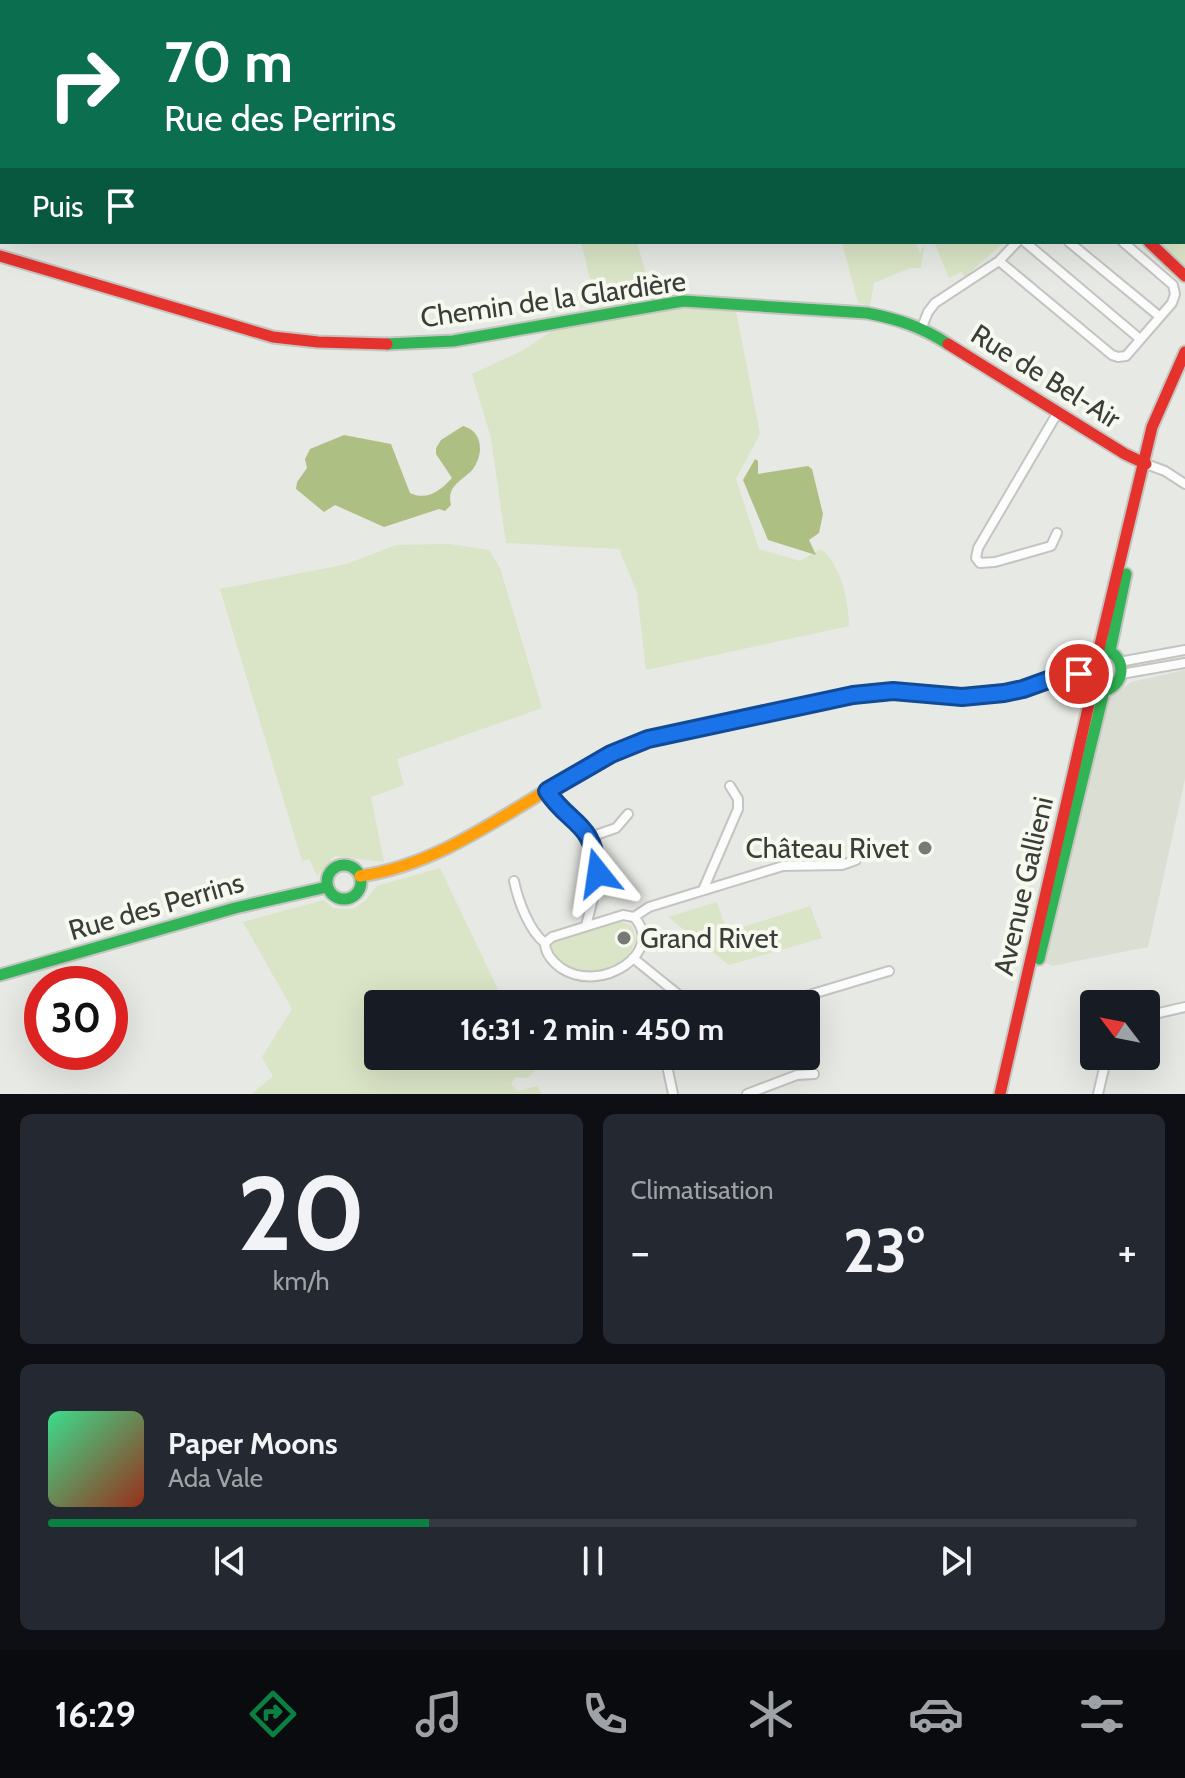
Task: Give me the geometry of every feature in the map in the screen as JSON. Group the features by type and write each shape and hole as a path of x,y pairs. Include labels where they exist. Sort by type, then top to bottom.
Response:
{"main road":[{"path":"1151,244 1185,276"},
{"name":"Chemin de la Glardière","path":"0,256 273,337 300,341 415,344 453,341 490,337 663,302 683,301 867,313 922,327"},
{"name":"Rue de Bel-Air","path":"922,327 1146,464"},
{"path":"1105,650 1092,651 1082,660 1079,674 1090,689 1104,691 1114,686 1120,668 1105,650 1104,636 1146,464 1152,427 1185,352"},
{"path":"1146,464 1158,429 1185,371"},
{"path":"360,876 358,892 349,899 333,896 327,887 327,876 335,867 347,865 360,876 382,873 440,852 611,754 648,739 853,695 893,691 962,697 1004,693 1062,675 1079,674"},
{"name":"Avenue Gallieni","path":"1000,1094 1090,689"},
{"name":"Avenue Gallieni","path":"1008,1094 1104,691"},
{"name":"Rue des Perrins","path":"0,975 235,908 327,887"}],"street":[{"path":"922,327 935,303 999,261 1015,244"},
{"path":"1027,244 1140,339"},
{"path":"1071,244 1159,316"},
{"path":"999,261 1112,355 1126,356 1172,303 1175,294 1173,285 1125,244"},
{"path":"1057,533 1051,546 995,562 980,563 976,558 978,548 1058,412"},
{"path":"1146,464 1183,479"},
{"path":"1120,668 1185,650"},
{"path":"1120,668 1185,663"},
{"path":"703,890 738,809 738,799 730,786"},
{"path":"547,791 590,837 597,862 598,881 586,926"},
{"path":"590,837 616,828 628,814"},
{"path":"634,917 649,907 783,866 830,866 856,860"},
{"path":"514,881 527,915 540,940 545,943"},
{"path":"623,915 634,917 640,924 642,936 633,958 621,969 605,976 580,976 557,964 546,951 545,943 549,938 623,915"},
{"path":"633,958 673,990"},
{"path":"820,992 889,971"},
{"path":"1160,1013 1185,1007"},
{"path":"668,1070 673,1094"},
{"path":"1098,1094 1104,1070"},
{"path":"747,1094 797,1075 814,1074"}],"shaded area":[{"path":"581,244 638,244 653,300 597,307"},
{"path":"843,244 916,244 920,253 925,244 921,268 910,268 874,283 870,306 858,303"},
{"path":"935,244 1002,244 965,277 961,272 949,278"},
{"path":"1160,244 1185,244 1185,268"},
{"path":"663,302 736,311 760,434 736,479 759,549 800,561 821,549 839,574 849,626 646,670 637,592 619,549 506,543 491,438 472,374 524,350 566,321"},
{"path":"463,426 478,438 479,457 473,469 453,488 451,505 445,511 439,509 384,527 335,505 324,512 296,489 307,468 305,459 310,449 344,435 391,444 410,493 422,496 433,493 452,478 436,454 436,448 441,440"},
{"path":"755,459 758,461 758,474 808,466 812,469 823,514 819,533 809,540 816,555 768,540 743,480"},
{"path":"450,544 489,550 500,568 542,708 397,759 404,785 371,797 384,862 335,856 317,876 309,859 302,861 220,589 347,564 396,545"},
{"path":"1099,661 1106,664 1109,671 1106,678 1099,681 1092,678 1089,671 1092,664"},
{"path":"1185,670 1185,779 1148,947 1052,966 1046,963 1105,701 1131,682"},
{"path":"440,868 498,990 364,990 364,1070 535,1070 527,1078 516,1077 511,1083 518,1091 537,1086 542,1094 252,1094 273,1076 262,1057 292,1009 243,922 324,900 333,908 353,909 366,900 377,886"},
{"path":"717,902 727,932 810,906 822,938 729,965 668,917"},
{"path":"619,921 632,926 636,939 630,952 610,968 598,972 573,969 551,953 558,939"}],"traffic: fast":[{"path":"387,344 453,341 683,301 867,313 909,324 948,344"},
{"path":"1110,651 1126,574"},
{"path":"1100,649 1115,655 1121,670 1115,685 1100,691 1085,685 1079,670 1085,655 1100,649"},
{"path":"890,691 987,694 1079,674"},
{"path":"1039,959 1104,691"},
{"path":"344,865 356,870 361,882 356,894 344,899 332,894 327,882 332,870 344,865"},
{"path":"0,975 235,908 327,887"}],"traffic: slow":[{"path":"360,876 394,869 427,857 489,825 580,770 640,742 792,708 890,691"}],"traffic: jam":[{"path":"1151,244 1185,276"},
{"path":"0,256 273,337 387,344"},
{"path":"948,344 1146,464"},
{"path":"1099,649 1152,427 1185,352"},
{"path":"1000,1094 1090,689"}],"place":[{"name":"Château Rivet","path":"925,848"},
{"name":"Grand Rivet","path":"624,938"}],"route":[{"path":"598,873 590,837 572,816 553,801 547,791 611,754 648,739 853,695 915,691 962,697 1004,693 1062,675 1079,674"}]}
